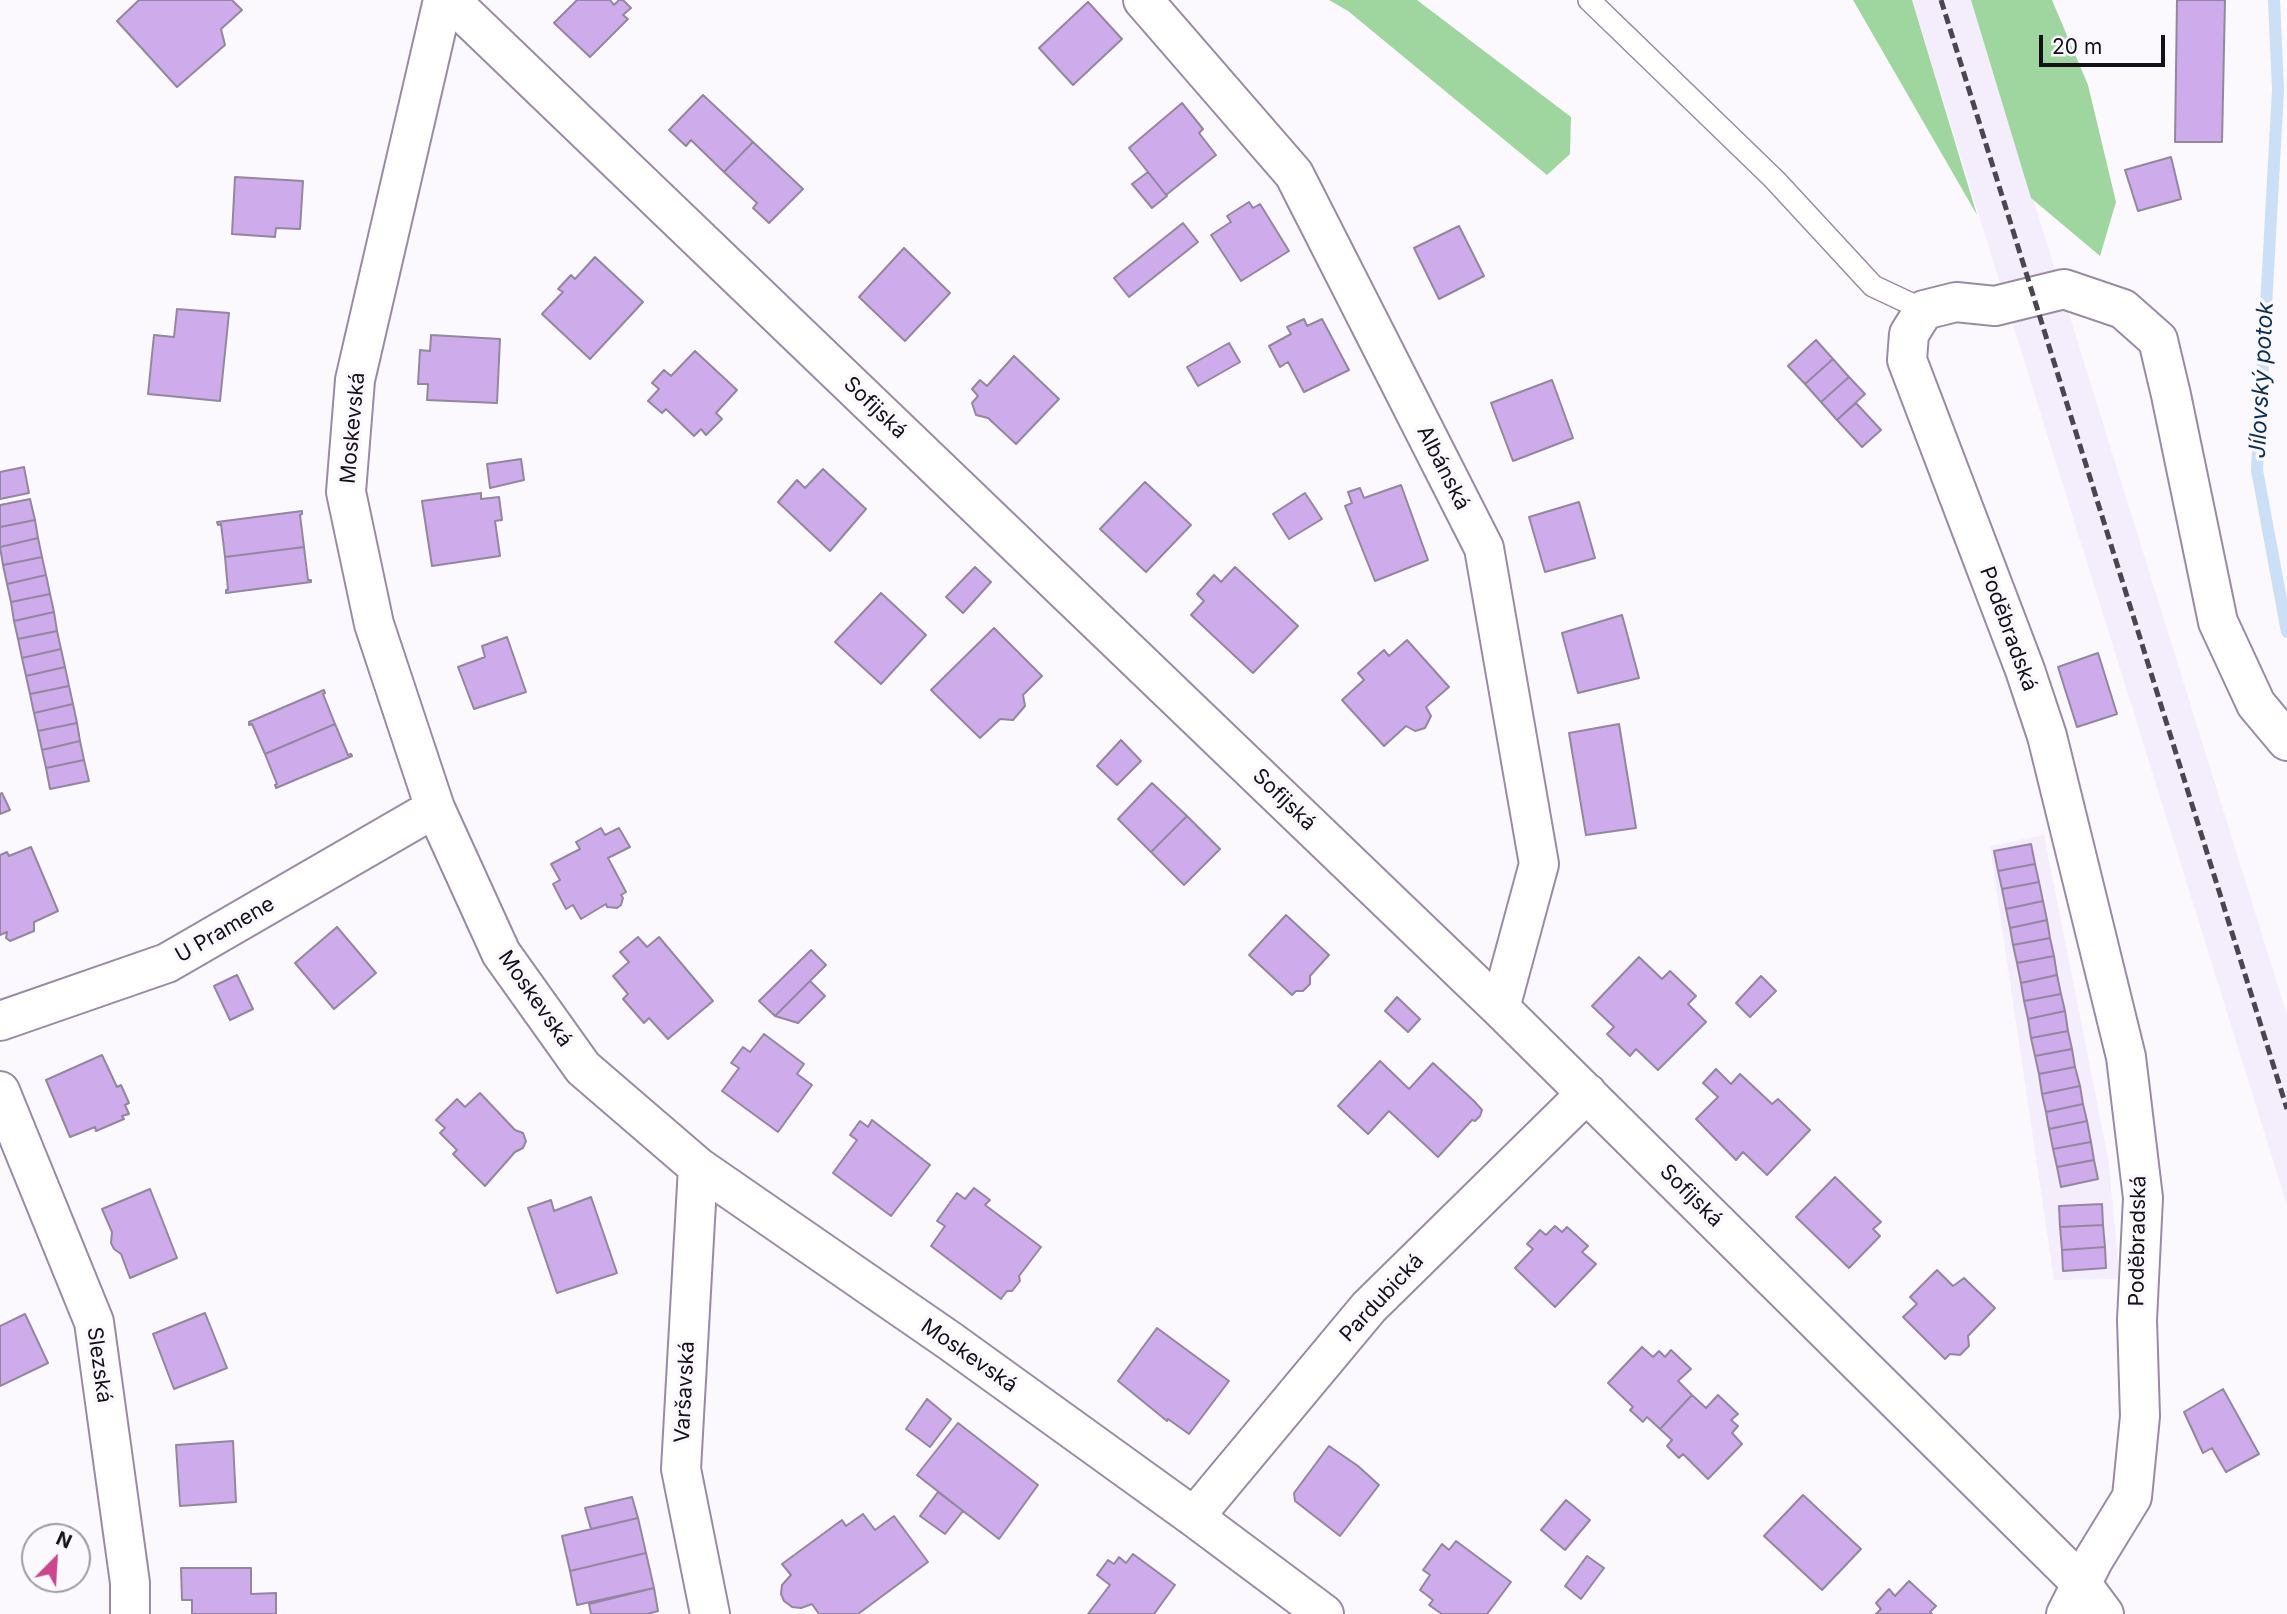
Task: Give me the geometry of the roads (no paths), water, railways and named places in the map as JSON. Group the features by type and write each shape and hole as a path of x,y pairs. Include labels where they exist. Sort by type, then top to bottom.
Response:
{"street":[{"name":"Moskevská","path":"443,0 355,380 346,492 374,624 435,808 501,953 583,1068 698,1167 950,1341 1324,1614"},
{"name":"Sofijská","path":"450,0 1500,1008 1587,1093 2074,1599 2104,1614"},
{"name":"Albánská","path":"1143,0 1294,174 1484,548 1539,864 1500,1008"},
{"path":"1924,310 1956,302 1996,306 2064,289 2123,309 2158,340 2218,622 2256,704 2287,741"},
{"name":"Poděbradská","path":"1924,310 1909,334 1907,360 2025,670 2047,736 2126,1057 2143,1198 2137,1320 2140,1416 2132,1497 2094,1559 2074,1599"},
{"name":"U Pramene","path":"0,1021 167,963 435,808"},
{"name":"Slezská","path":"0,1091 94,1322 130,1583 130,1614"},
{"name":"Pardubická","path":"1194,1517 1369,1307 1587,1093"},
{"name":"Varšavská","path":"698,1167 681,1469 710,1614"}],"lane":[{"path":"1589,0 1775,180 1873,286 1924,310"}],"waterway":[{"name":"Jílovský potok","path":"2274,0 2278,90 2257,470 2287,632"}],"railway":[{"path":"1941,0 2287,1109"}]}
